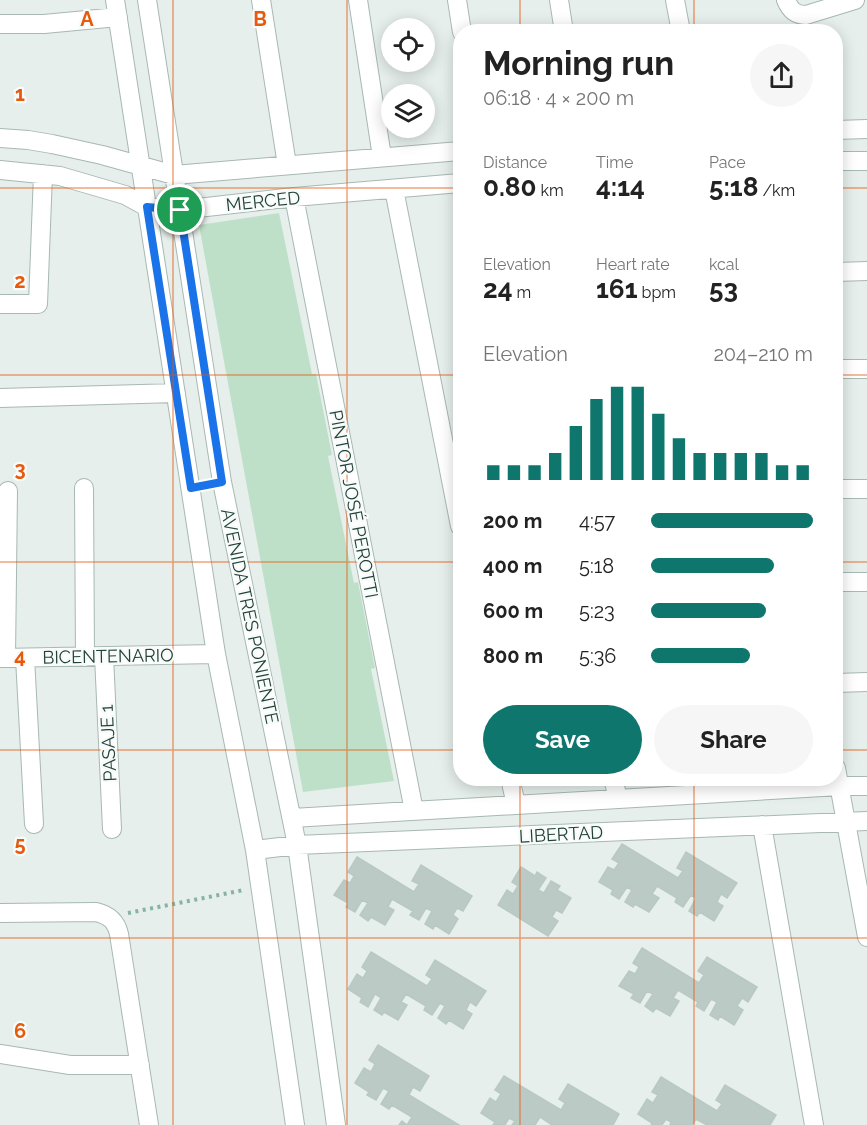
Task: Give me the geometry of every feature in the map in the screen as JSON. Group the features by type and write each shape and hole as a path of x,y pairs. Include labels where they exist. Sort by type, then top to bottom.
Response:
{"street":[{"name":"AVENIDA TRES PONIENTE","path":"147,0 222,482 297,845 336,1125"},
{"path":"261,0 287,165"},
{"path":"358,0 382,158"},
{"path":"457,0 461,24"},
{"path":"559,0 563,24"},
{"path":"675,0 680,24"},
{"path":"790,7 800,15 806,15 855,0"},
{"name":"AVENIDA TRES PONIENTE","path":"116,8 216,654 255,850 295,1125"},
{"path":"0,24 44,24 116,8"},
{"path":"843,130 867,129"},
{"name":"MERCED","path":"0,138 52,144 174,175 453,152"},
{"path":"843,161 867,161"},
{"name":"MERCED","path":"0,170 60,176 125,195 147,207 180,210 294,197 453,184"},
{"path":"0,304 38,304 43,174"},
{"path":"394,189 453,490"},
{"name":"PINTOR JOSÉ PEROTTI","path":"294,197 414,811"},
{"path":"843,272 867,271"},
{"path":"843,369 867,369"},
{"path":"0,398 176,393"},
{"path":"191,488 222,482"},
{"path":"84,488 85,657"},
{"path":"843,489 867,489"},
{"path":"3,658 8,491"},
{"path":"843,582 867,582"},
{"name":"BICENTENARIO","path":"3,658 216,654"},
{"name":"PASAJE 1","path":"104,656 112,829"},
{"path":"25,658 34,824"},
{"path":"843,683 867,682"},
{"path":"512,786 516,805"},
{"path":"616,786 618,799"},
{"name":"LIBERTAD","path":"292,818 618,799 717,786 867,786"},
{"path":"840,786 867,937"},
{"name":"LIBERTAD","path":"255,850 297,845 867,821"},
{"path":"762,825 814,1125"},
{"path":"0,913 96,912 110,917 119,934 149,1125"},
{"path":"0,1054 70,1065 140,1065"}],"path":[{"path":"110,917 260,887"}],"green space":[{"path":"279,213 312,374 316,374 332,455 328,456 354,583 358,582 375,668 371,669 394,781 303,792 199,225"}],"building":[{"path":"622,844 678,878 683,871 677,868 686,852 737,883 727,898 721,894 717,902 723,906 714,921 700,912 697,916 689,911 696,898 691,895 683,907 675,902 677,898 657,886 652,894 659,898 649,912 635,904 633,907 625,902 632,890 627,887 619,899 611,894 613,890 599,882 608,867 614,870 619,863 612,859"},
{"path":"357,857 414,892 419,884 412,881 421,865 472,896 463,911 457,908 453,915 458,919 449,934 435,925 433,929 425,924 432,911 426,908 419,920 410,915 413,911 392,899 388,907 394,910 385,925 371,917 368,921 360,915 368,903 362,900 355,912 346,907 348,903 334,895 344,880 350,883 354,876 348,872"},
{"path":"521,867 535,876 537,872 546,878 538,890 544,893 551,881 560,886 557,890 571,898 562,913 556,910 552,917 558,921 548,936 498,905 507,890 513,894 518,886 512,882"},
{"path":"642,948 699,983 704,975 698,971 707,957 757,987 748,1002 742,998 737,1006 743,1010 734,1025 720,1016 718,1020 710,1015 717,1002 711,999 704,1011 696,1006 698,1002 678,990 673,998 679,1001 670,1016 656,1008 653,1012 645,1006 653,994 647,991 640,1003 631,998 634,994 619,986 629,971 635,974 639,967 633,963"},
{"path":"371,952 427,986 432,979 426,975 435,960 486,991 476,1006 470,1002 466,1010 472,1014 463,1029 449,1020 446,1024 438,1018 445,1006 440,1003 432,1015 424,1010 426,1006 406,994 401,1002 407,1005 398,1020 384,1012 382,1015 374,1010 381,998 375,994 368,1007 360,1002 362,998 348,989 357,974 363,978 367,971 362,967"},
{"path":"378,1045 429,1076 420,1091 413,1087 409,1095 459,1125 407,1125 412,1117 392,1105 389,1109 381,1104 389,1091 383,1088 376,1100 367,1095 369,1092 355,1083 364,1068 371,1072 375,1064 369,1060"},
{"path":"504,1076 561,1110 565,1103 559,1099 568,1084 619,1114 613,1125 552,1125 540,1117 535,1125 512,1125 515,1121 509,1118 505,1125 493,1125 495,1122 481,1113 490,1098 496,1102 501,1094 495,1090"},
{"path":"661,1077 717,1111 722,1104 716,1100 725,1085 776,1115 770,1125 707,1125 696,1119 692,1125 670,1125 671,1122 666,1119 662,1125 651,1125 652,1123 638,1114 647,1099 653,1103 658,1095 652,1092"}],"route":[{"path":"147,207 180,210 222,482 191,488 147,207"}]}
